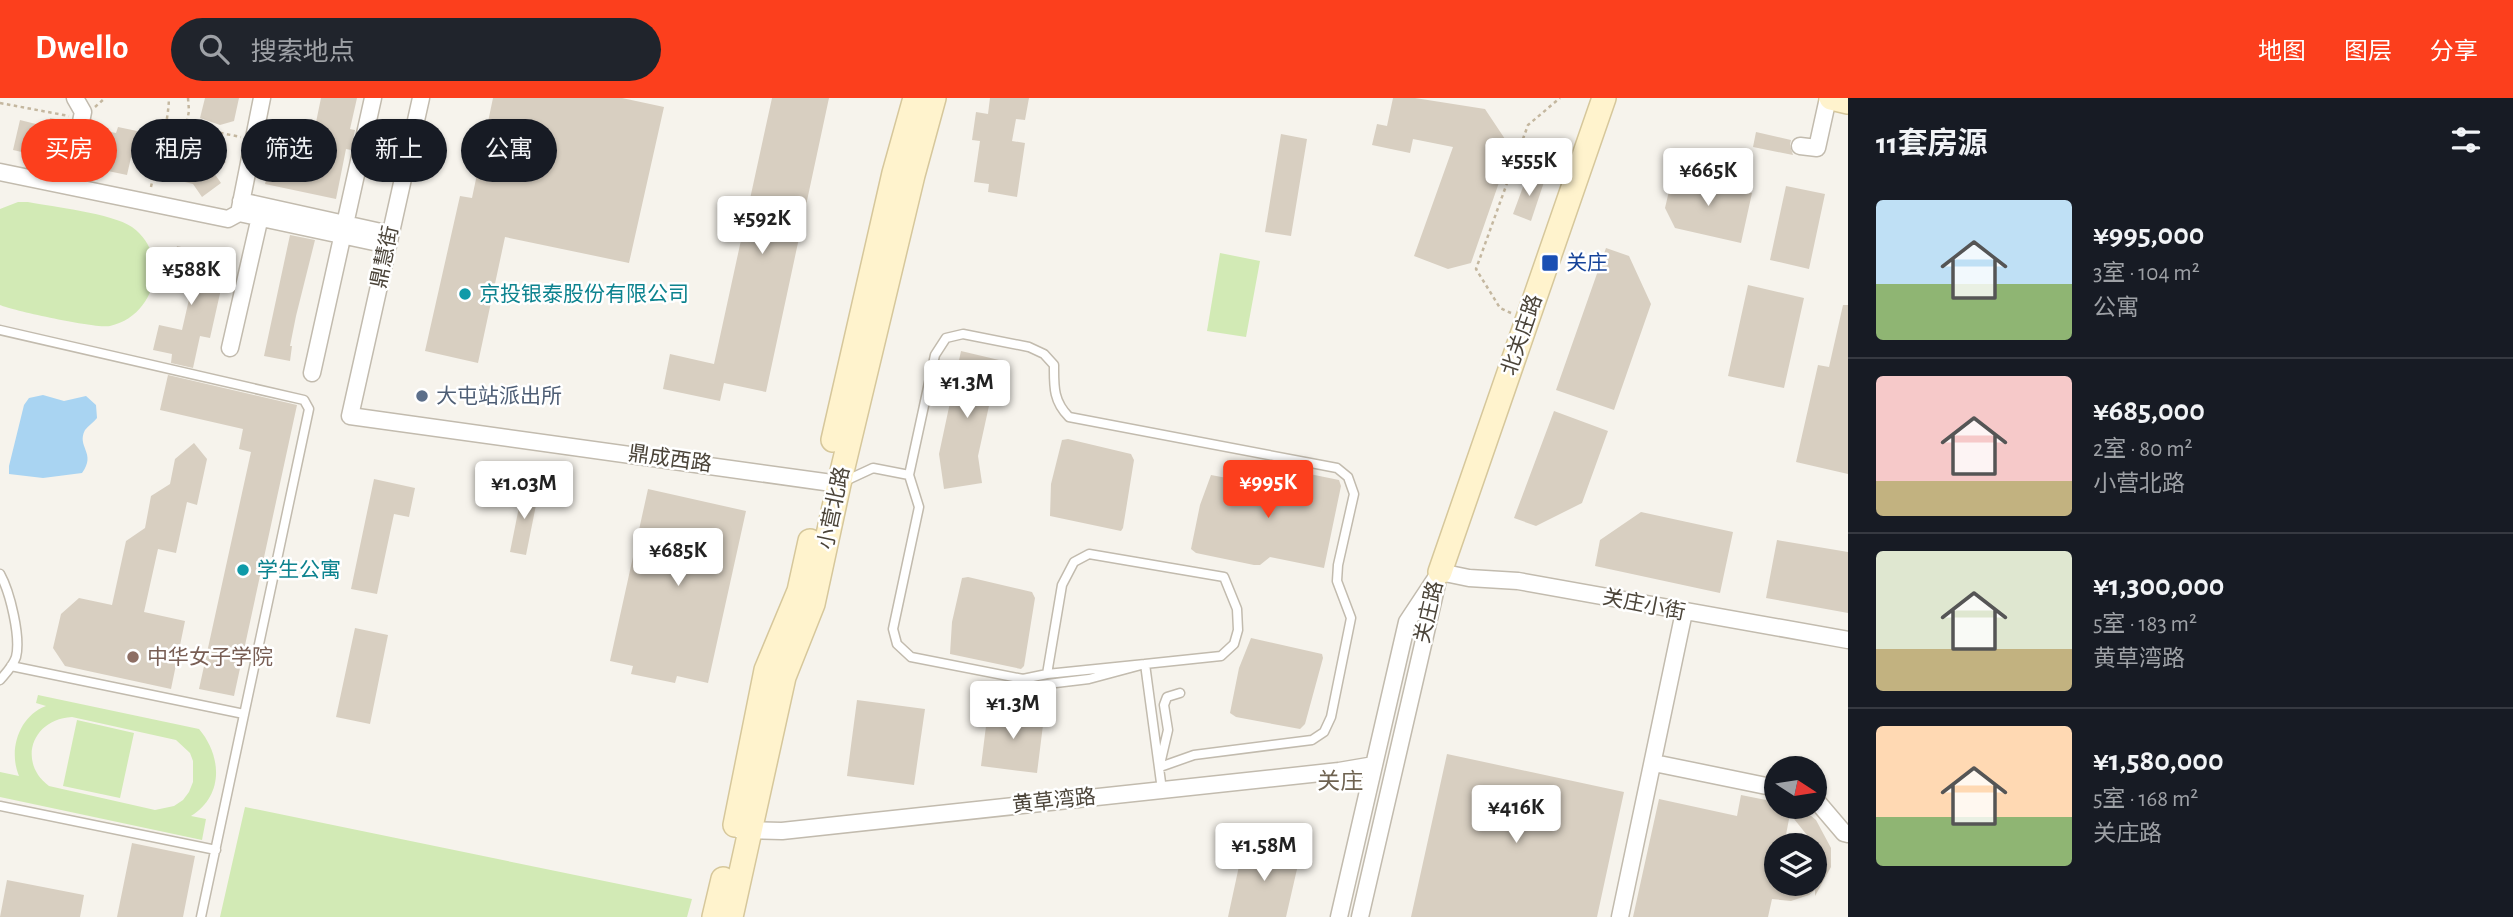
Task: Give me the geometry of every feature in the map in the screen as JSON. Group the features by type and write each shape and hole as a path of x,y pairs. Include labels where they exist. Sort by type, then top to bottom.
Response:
{"street":[{"path":"258,119 262,98"},
{"path":"312,373 373,98"},
{"name":"鼎慧街","path":"350,416 421,98"},
{"name":"小营北路","path":"831,482 894,173 915,98"},
{"name":"小营北路","path":"731,917 766,670 799,590 831,482 934,98"},
{"name":"北关庄路","path":"1440,572 1604,98"},
{"path":"1800,146 1816,148 1830,98 1848,102"},
{"path":"68,186 79,105"},
{"path":"0,172 228,219 240,207 245,182"},
{"path":"240,207 389,239"},
{"path":"230,348 261,212"},
{"name":"鼎成西路","path":"350,416 831,482"},
{"name":"关庄小街","path":"1440,572 1469,578 1518,581 1848,640"},
{"name":"关庄路","path":"1339,917 1407,622 1440,572"},
{"name":"关庄路","path":"1360,917 1440,572"},
{"path":"1620,917 1684,612"},
{"path":"1654,763 1764,786"},
{"name":"黄草湾路","path":"742,830 782,831 1374,765"},
{"path":"1827,812 1848,834"},
{"name":"小营北路","path":"714,917 742,830"}],"lane":[{"path":"0,330 304,400 309,409 201,917"},
{"path":"1046,674 1062,585 1074,562 1089,554 1224,577 1237,609 1238,630 1234,644 1221,656 1046,674 1023,679 911,657 897,644 893,629 919,507 909,475 935,355 946,338 962,334 1029,347 1044,354 1054,365 1054,391 1058,406 1069,417 1336,468 1348,477 1354,494 1337,581 1351,618 1331,717 1324,732 1312,740 1194,755 1160,767"},
{"path":"831,482 873,468 909,475"},
{"path":"0,574 17,631 16,656 0,680"},
{"path":"1145,664 1162,790"},
{"path":"1039,685 1089,679 1145,664"},
{"path":"11,666 244,714"},
{"path":"1160,767 1168,730 1164,705 1167,697 1180,693"},
{"path":"0,806 216,850"}],"path":[{"path":"166,119 169,98"},
{"path":"187,119 188,98"},
{"path":"1527,321 1500,307 1476,269 1528,125 1560,98"},
{"path":"0,103 68,116 79,105"},
{"path":"148,202 152,182"}],"green space":[{"path":"18,202 97,214 132,227 144,239 154,268 153,283 138,310 126,320 102,326 56,319 0,305 0,209"},
{"path":"1220,253 1260,261 1246,337 1207,331"},
{"path":"38,695 199,729 212,751 216,775 209,798 202,808 191,816 206,819 202,840 0,797 0,772 19,776 15,756 18,735 29,718 46,706 36,703","holes":["72,717 176,740 190,753 193,761 193,782 183,800 174,806 155,810 49,786 33,765 34,743 39,733 47,725"]},
{"path":"77,720 134,733 120,798 63,786"},
{"path":"245,807 692,899 687,917 220,917"}],"water":[{"path":"43,395 64,401 86,396 96,405 97,418 85,430 83,436 88,460 82,473 43,478 9,474 24,405 29,398"}],"building":[{"path":"205,98 239,98 234,121 227,123 227,119 200,118"},
{"path":"321,98 357,98 351,119 351,150 346,149 336,199 265,184 337,182 337,119 317,119"},
{"path":"493,98 622,98 664,107 629,263 505,237 478,363 425,351 460,196 472,198 475,182 557,182 557,119 489,119"},
{"path":"772,98 829,98 766,392 724,383 720,401 663,389 670,354 714,364"},
{"path":"990,98 1029,98 1025,120 1016,119 1012,141 1025,143 1017,197 988,192 989,184 974,182 980,141 972,140 976,112 988,114"},
{"path":"1393,98 1415,98 1485,109 1511,148 1471,263 1448,269 1414,256 1453,147 1413,139 1410,153 1372,145 1377,124 1387,126"},
{"path":"21,120 21,152 13,150"},
{"path":"118,127 131,130 131,157 127,175 117,173"},
{"path":"1756,132 1791,140 1793,155 1753,147"},
{"path":"1281,134 1307,139 1291,236 1265,232"},
{"path":"1673,174 1752,193 1741,243 1675,228 1665,208"},
{"path":"1527,176 1544,182 1531,221 1513,214"},
{"path":"185,182 221,183 202,197 193,184"},
{"path":"1786,186 1825,194 1809,269 1770,260"},
{"path":"290,235 315,240 296,316 290,361 264,356"},
{"path":"177,246 217,255 210,287 221,289 210,338 200,336 193,368 171,363 172,354 153,350 159,325 182,330 193,282 170,277"},
{"path":"1606,248 1629,256 1651,304 1614,410 1556,390"},
{"path":"1748,285 1804,298 1784,388 1728,376"},
{"path":"1843,305 1848,305 1848,474 1796,462 1818,365 1829,367"},
{"path":"961,351 999,360 978,456 982,483 944,489 939,454"},
{"name":"学生公寓","path":"168,375 297,405 234,696 199,689 251,452 239,449 243,429 160,410"},
{"path":"1554,411 1608,431 1582,503 1536,526 1514,518"},
{"path":"1068,439 1131,454 1134,460 1121,531 1050,516 1051,484 1062,440"},
{"path":"194,443 207,459 197,505 187,502 176,553 158,549 144,612 185,621 171,689 65,666 53,648 61,614 79,598 112,605 126,541 145,528 151,496 170,484 175,459"},
{"path":"1290,470 1339,480 1341,486 1324,568 1270,557 1260,565 1254,565 1196,553 1191,549 1200,505 1211,475 1286,489"},
{"path":"374,479 415,488 409,517 394,514 377,594 351,589"},
{"path":"523,487 539,490 526,555 510,552"},
{"path":"648,489 746,511 708,683 677,676 675,683 631,674 633,666 610,661"},
{"path":"1641,512 1733,532 1720,593 1595,566 1600,540"},
{"path":"1777,540 1848,552 1848,613 1766,598"},
{"path":"968,577 1032,592 1035,598 1024,666 1021,669 950,654 952,622 962,578"},
{"path":"355,628 388,635 370,724 336,717"},
{"path":"1251,638 1322,654 1305,724 1300,729 1236,717 1230,713 1239,668"},
{"path":"857,700 925,709 914,785 847,776"},
{"path":"988,710 1044,717 1037,773 981,766"},
{"path":"1447,754 1624,792 1597,917 1411,917"},
{"path":"1741,795 1764,800 1764,819 1789,819 1786,833 1764,833 1764,896 1806,896 1791,901 1772,899 1768,917 1633,917 1659,799 1737,816"},
{"path":"1794,819 1815,819 1823,833 1805,833"},
{"path":"1827,841 1831,848 1831,867 1827,874"},
{"path":"132,843 195,856 183,917 117,917"},
{"path":"1244,843 1300,856 1286,917 1228,917"},
{"path":"7,880 84,895 80,917 0,917"}],"place":[{"name":"关庄","path":"1550,263"},
{"name":"京投银泰股份有限公司","path":"465,294"},
{"name":"大屯站派出所","path":"422,396"},
{"name":"学生公寓","path":"243,570"},
{"name":"中华女子学院","path":"133,657"}],"district":[{"name":"关庄","path":"1340,782"}]}
